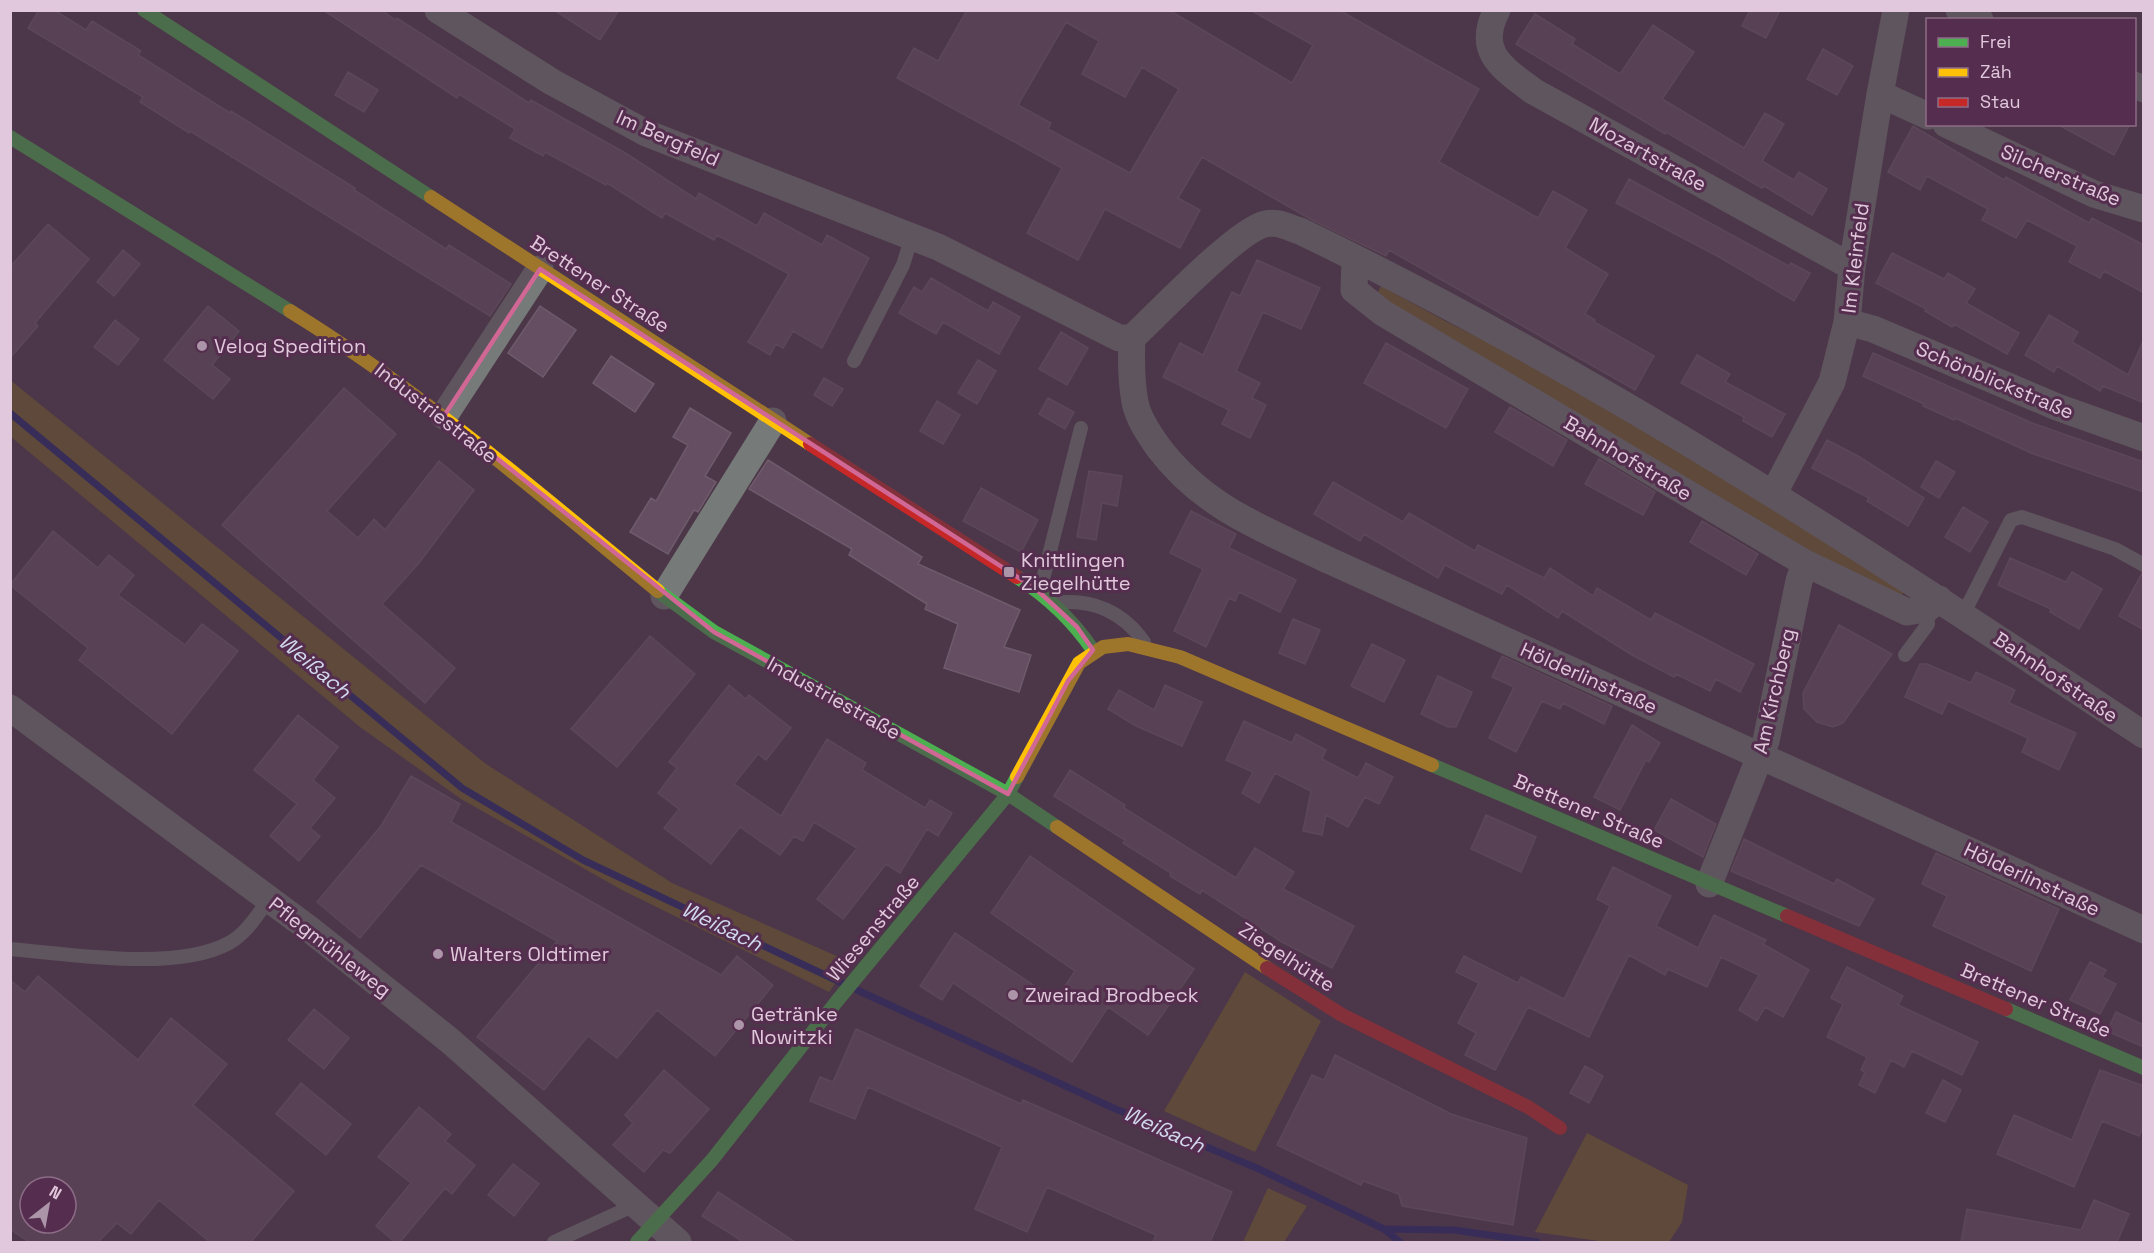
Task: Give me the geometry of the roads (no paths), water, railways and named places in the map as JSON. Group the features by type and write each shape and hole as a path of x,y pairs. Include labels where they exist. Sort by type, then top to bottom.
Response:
{"street":[{"name":"Brettener Straße","path":"144,10 773,421 1036,589 1054,603 1077,627 1093,650 1114,642 1147,647 1180,657 2144,1068"},
{"name":"Im Bergfeld","path":"438,10 552,82 646,133 912,236 1119,338 1132,338"},
{"name":"Mozartstraße","path":"1497,10 1493,19 1490,48 1497,64 1533,91 1852,267"},
{"name":"Im Kleinfeld","path":"1774,493 1832,382 1847,322 1852,267 1896,10"},
{"path":"1959,10 1976,18"},
{"path":"1880,94 1926,115"},
{"name":"Silcherstraße","path":"1950,126 2094,194 2144,209"},
{"name":"Industriestraße","path":"10,137 361,355 444,416 664,596 714,633 1008,794"},
{"name":"Bahnhofstraße","path":"1132,338 1237,240 1262,225 1276,222 1300,231 1564,368 1774,493 1942,607 2144,735"},
{"name":"Bahnhofstraße","path":"1354,258 1354,290 1383,313 1805,563 1907,612 1942,607"},
{"path":"444,416 540,268"},
{"name":"Schönblickstraße","path":"1847,322 1873,329 2057,407 2144,438"},
{"name":"Hölderlinstraße","path":"1132,338 1131,369 1136,405 1149,435 1175,469 1198,491 1223,508 1328,560 2144,930"},
{"path":"664,596 773,421"},
{"name":"Am Kirchberg","path":"1709,884 1761,755 1798,581 1805,563"},
{"name":"Wiesenstraße","path":"637,1242 712,1160 837,1001 1008,794 1041,738 1068,681 1079,663 1093,650"},
{"name":"Pflegmühleweg","path":"10,708 269,899 449,1040 678,1242"},
{"name":"Ziegelhütte","path":"1008,794 1256,961 1342,1015 1528,1107 1560,1128"}],"lane":[{"path":"854,361 903,265 912,236"},
{"path":"1036,589 1044,575 1081,428"},
{"path":"1905,655 1942,607 1969,603 2010,520 2022,517 2115,549 2144,565"},
{"path":"1054,603 1075,600 1101,606 1134,628 1147,647"},
{"path":"10,949 160,959 194,955 230,943 247,928 269,899"},
{"path":"554,1242 635,1205"}],"waterway":[{"name":"Weißach","path":"10,413 462,788 583,860 842,983"},
{"name":"Weißach","path":"857,990 1111,1107 1259,1169 1384,1229 1454,1230 1537,1242"},
{"path":"1384,1229 1400,1242"}],"place":[{"name":"Velog Spedition","path":"202,346"},
{"name":"Knittlingen Ziegelhütte","path":"1009,572"},
{"name":"Walters Oldtimer","path":"438,954"},
{"name":"Zweirad Brodbeck","path":"1013,995"},
{"name":"Getränke Nowitzki","path":"739,1025"}]}
